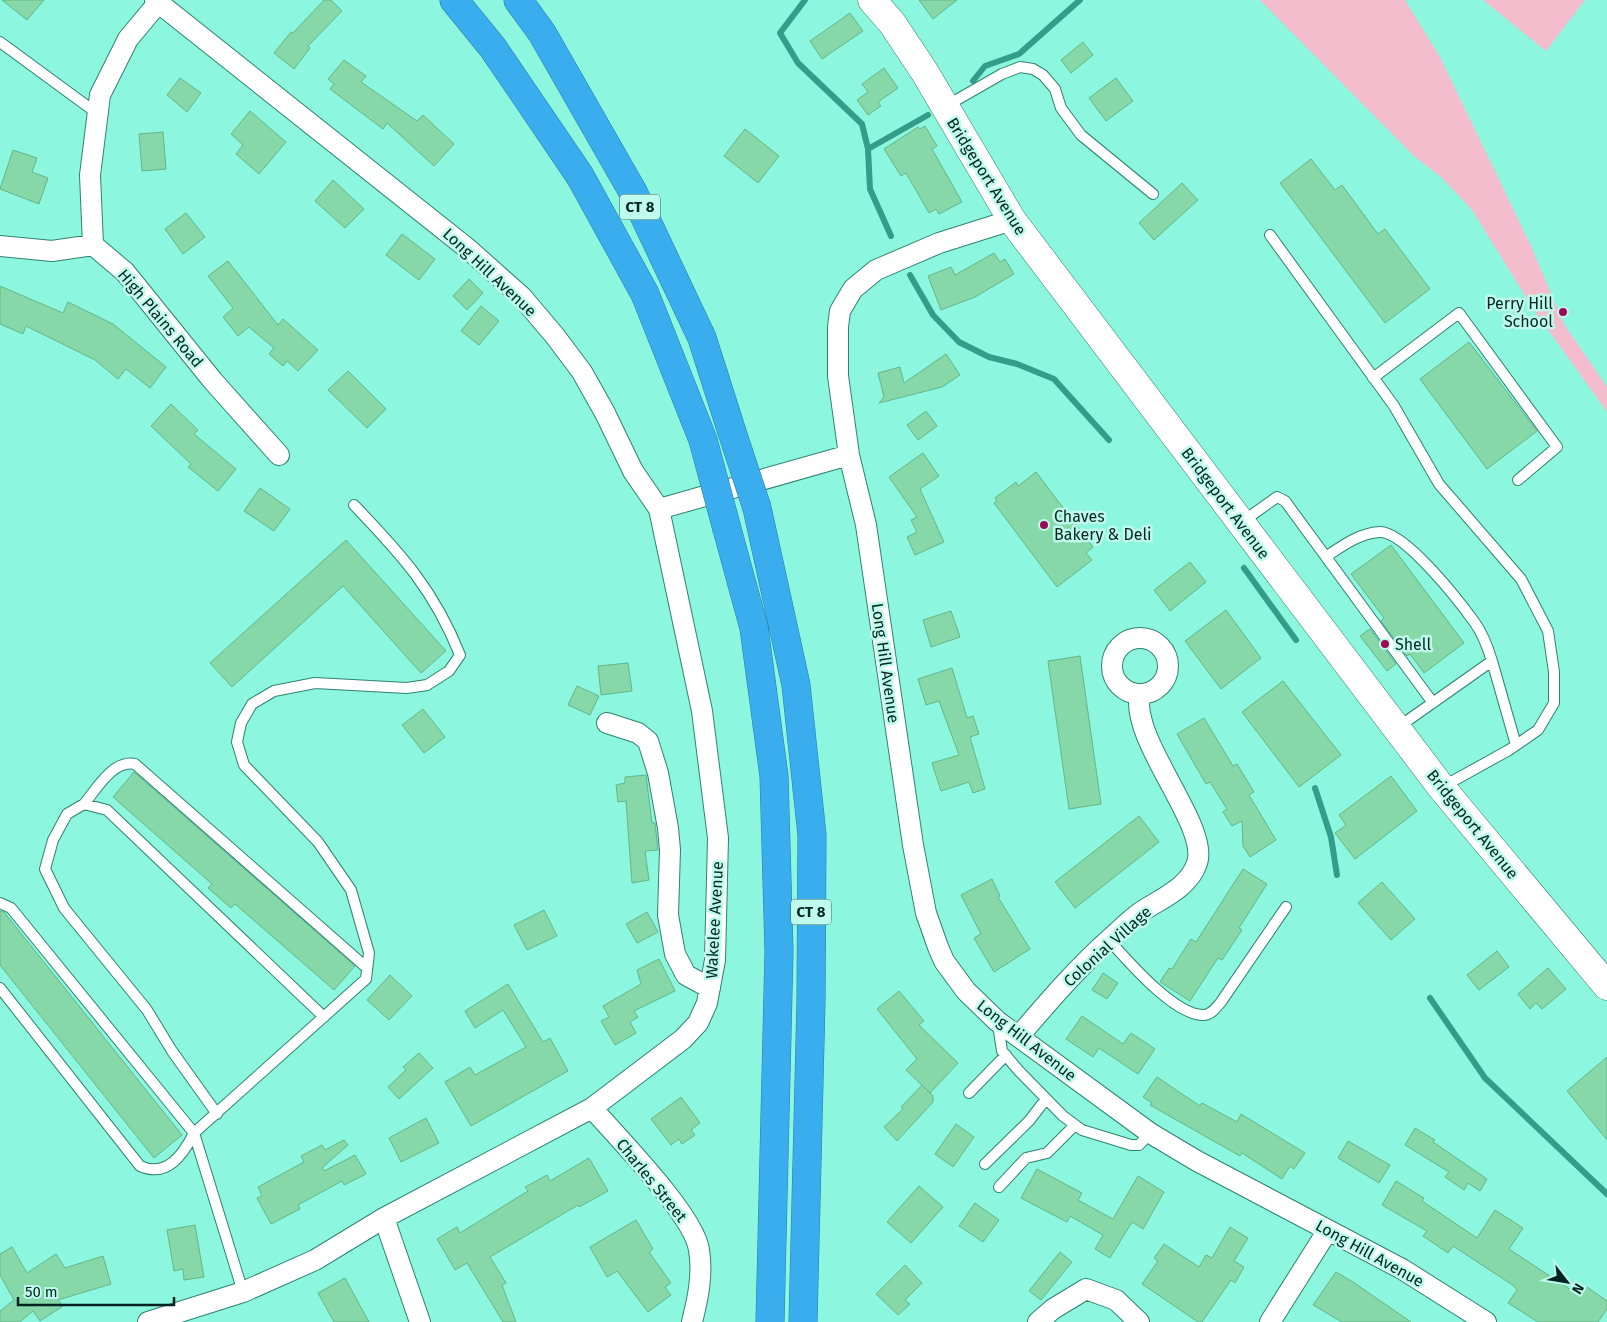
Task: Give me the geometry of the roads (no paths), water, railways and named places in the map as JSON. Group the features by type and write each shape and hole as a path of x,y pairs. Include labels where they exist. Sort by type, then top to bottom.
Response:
{"highway":[{"path":"446,0 494,48"},
{"name":"CT 8","path":"454,0 494,48 580,176 645,294 703,440 754,628 774,776 779,951 770,1322"},
{"name":"CT 8","path":"518,0 542,33 633,192 702,338 757,508 796,684 812,835 811,1002 803,1322"}],"main road":[{"name":"Bridgeport Avenue","path":"872,0 892,23 945,107 1012,220 1441,787 1607,986"}],"street":[{"path":"0,246 52,251 93,245 90,175 100,95 128,39 157,1"},
{"name":"Long Hill Avenue","path":"157,1 467,248 522,297 582,372 605,413 633,471 659,508"},
{"name":"Long Hill Avenue","path":"1012,220 939,243 876,270 852,289 840,311 836,346 849,455 866,525 913,846 926,913 944,961 966,991 997,1020 1150,1133 1402,1269 1486,1322"},
{"name":"High Plains Road","path":"93,245 124,272 213,381 279,455"},
{"path":"659,508 849,455"},
{"name":"Wakelee Avenue","path":"148,1322 243,1292 315,1260 384,1218 592,1108 683,1039 698,1023 707,1004 715,960 718,838 702,711 659,508"},
{"name":"Colonial Village","path":"1019,1036 1068,978 1139,913 1182,884 1194,871 1199,855 1197,838 1157,756 1140,715 1140,694"},
{"path":"607,723 638,732 648,740 658,772 668,828 670,850 668,915 675,954 686,975 710,988"},
{"name":"Charles Street","path":"592,1108 684,1215 699,1248 700,1288 692,1322"},
{"path":"384,1218 420,1322"},
{"path":"1270,1322 1328,1230"},
{"path":"1038,1322 1054,1309 1086,1289 1116,1300 1139,1322"},
{"path":"1448,1297 1467,1322"}],"lane":[{"path":"0,42 98,114"},
{"path":"945,107 1002,74 1020,67 1033,69 1043,76 1055,90 1061,108 1081,135 1152,194"},
{"path":"1270,235 1394,406 1439,484 1521,579 1548,632 1554,672 1554,703 1538,730 1516,745 1441,787"},
{"path":"1373,378 1459,313 1557,447 1518,480"},
{"path":"1241,523 1277,497 1285,501 1433,703"},
{"path":"0,988 140,1166 149,1170 164,1169 184,1152 194,1133 366,979 369,953 350,890 318,842 244,765 236,742 241,723 252,704 274,691 315,683 407,688 427,685 449,671 460,655 447,623 423,583 405,559 354,505"},
{"path":"1327,556 1351,541 1378,532 1390,533 1403,541 1444,583 1476,624 1489,649 1516,745"},
{"path":"1396,728 1492,661"},
{"path":"217,1114 172,1051 147,1010 64,908 45,869 53,840 67,814 84,804 118,766 128,763 135,764 367,968"},
{"path":"84,804 107,810 324,1017"},
{"path":"0,903 11,908 194,1133 243,1292"},
{"path":"1109,940 1147,982 1192,1013 1203,1015 1211,1013 1221,1002 1286,907"},
{"path":"997,1020 1002,1050 1046,1099 1075,1125 1082,1130 1131,1145 1139,1145 1150,1133"},
{"path":"969,1093 1006,1055"},
{"path":"985,1164 1029,1121 1046,1099"},
{"path":"999,1187 1026,1158 1047,1153 1075,1125"}],"waterway":[{"path":"805,0 780,33 798,63 862,124 868,149 870,189 891,236"},
{"path":"973,81 985,66 1019,54 1080,0"},
{"path":"868,149 928,115"},
{"path":"910,275 933,315 959,342 989,357 1017,364 1054,379 1109,440"},
{"path":"1244,568 1296,640"},
{"path":"1315,788 1331,837 1337,875"},
{"path":"1430,998 1485,1078 1607,1194"}],"place":[{"name":"Perry Hill School","path":"1563,312"},
{"name":"Chaves Bakery & Deli","path":"1044,525"},
{"name":"Shell","path":"1385,644"}]}
